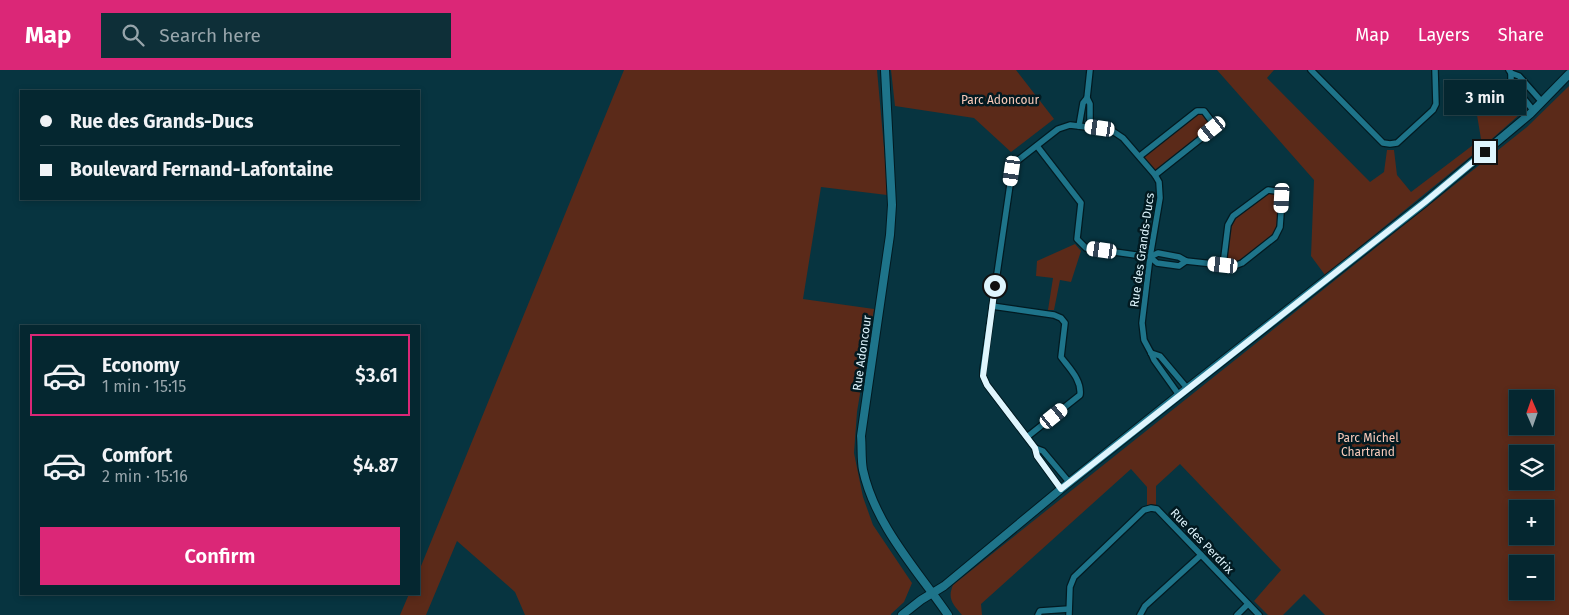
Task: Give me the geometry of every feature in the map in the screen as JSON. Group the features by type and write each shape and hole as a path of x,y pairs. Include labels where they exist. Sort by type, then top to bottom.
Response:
{"street":[{"name":"Rue Adoncour","path":"885,70 892,205 890,235 861,436 863,469 872,500 886,528 948,615"},
{"path":"1079,126 1083,103 1087,98 1090,70"},
{"path":"1311,70 1384,143 1390,144 1397,143 1434,110 1436,104 1435,70"},
{"path":"1533,110 1511,83 1510,72 1519,76 1542,102"},
{"path":"902,615 944,586 1187,388 1425,202 1530,114 1569,74"},
{"path":"1087,98 1090,104 1090,127"},
{"path":"1140,156 1197,111 1204,111 1214,123 1212,129 1155,175"},
{"name":"Rue des Grands-Ducs","path":"1061,489 1037,456 1035,448 987,385 983,376 1012,171 1017,161 1058,129 1070,125 1111,130 1123,138 1140,156 1160,182 1160,198 1142,322 1144,340 1154,360 1179,395"},
{"path":"1037,146 1081,203 1077,239 1086,248 1150,257 1157,263 1179,266 1186,261"},
{"path":"1150,257 1158,253 1179,257 1186,261 1223,265 1234,266 1242,264 1275,237 1280,227 1282,198 1276,191 1268,190 1233,216 1228,225 1223,265"},
{"path":"992,306 1054,315 1061,318 1065,324 1061,357 1079,382 1080,395 1027,438"},
{"path":"1151,353 1160,356 1187,388"},
{"name":"Rue des Grands-Ducs","path":"1035,448 1044,451 1070,482"},
{"name":"Rue des Perdrix","path":"1038,615 1040,611 1069,612 1070,587 1074,578 1144,510 1151,508 1158,509 1259,615"},
{"path":"1140,615 1145,606 1201,555"},
{"path":"1237,615 1248,604"}],"green space":[{"path":"624,70 877,70 887,195 821,187 803,299 874,309 857,412 854,453 863,497 873,525 912,583 904,602 891,615 525,615 515,592 457,541 426,615 400,615 409,595 420,595 420,569"},
{"name":"Parc Adoncour","path":"891,70 1016,70 1054,119 1011,152 974,118 895,106"},
{"path":"1217,70 1274,70 1267,78 1370,182 1384,172 1387,150 1394,150 1397,175 1411,192 1481,139 1475,103 1505,82 1521,108 1519,115 1486,144 1325,275 1311,256 1314,180"},
{"name":"Parc Michel Chartrand","path":"1569,86 1569,615 1325,615 1304,594 1283,615 1268,615 1254,601 1281,570 1180,464 1156,486 1156,505 1147,505 1147,487 1131,469 981,604 982,615 962,615 951,598 953,585 1527,127"},
{"path":"1197,111 1204,111 1213,129 1155,175 1140,156"},
{"path":"1268,190 1276,191 1282,198 1280,227 1275,237 1242,263 1223,265 1228,225 1233,216"},
{"path":"1075,244 1081,251 1071,282 1060,280 1054,310 1048,310 1053,278 1036,276 1037,261"}],"route":[{"path":"995,286 983,376 987,385 1035,448 1037,456 1061,489 1425,202 1485,152"}]}
